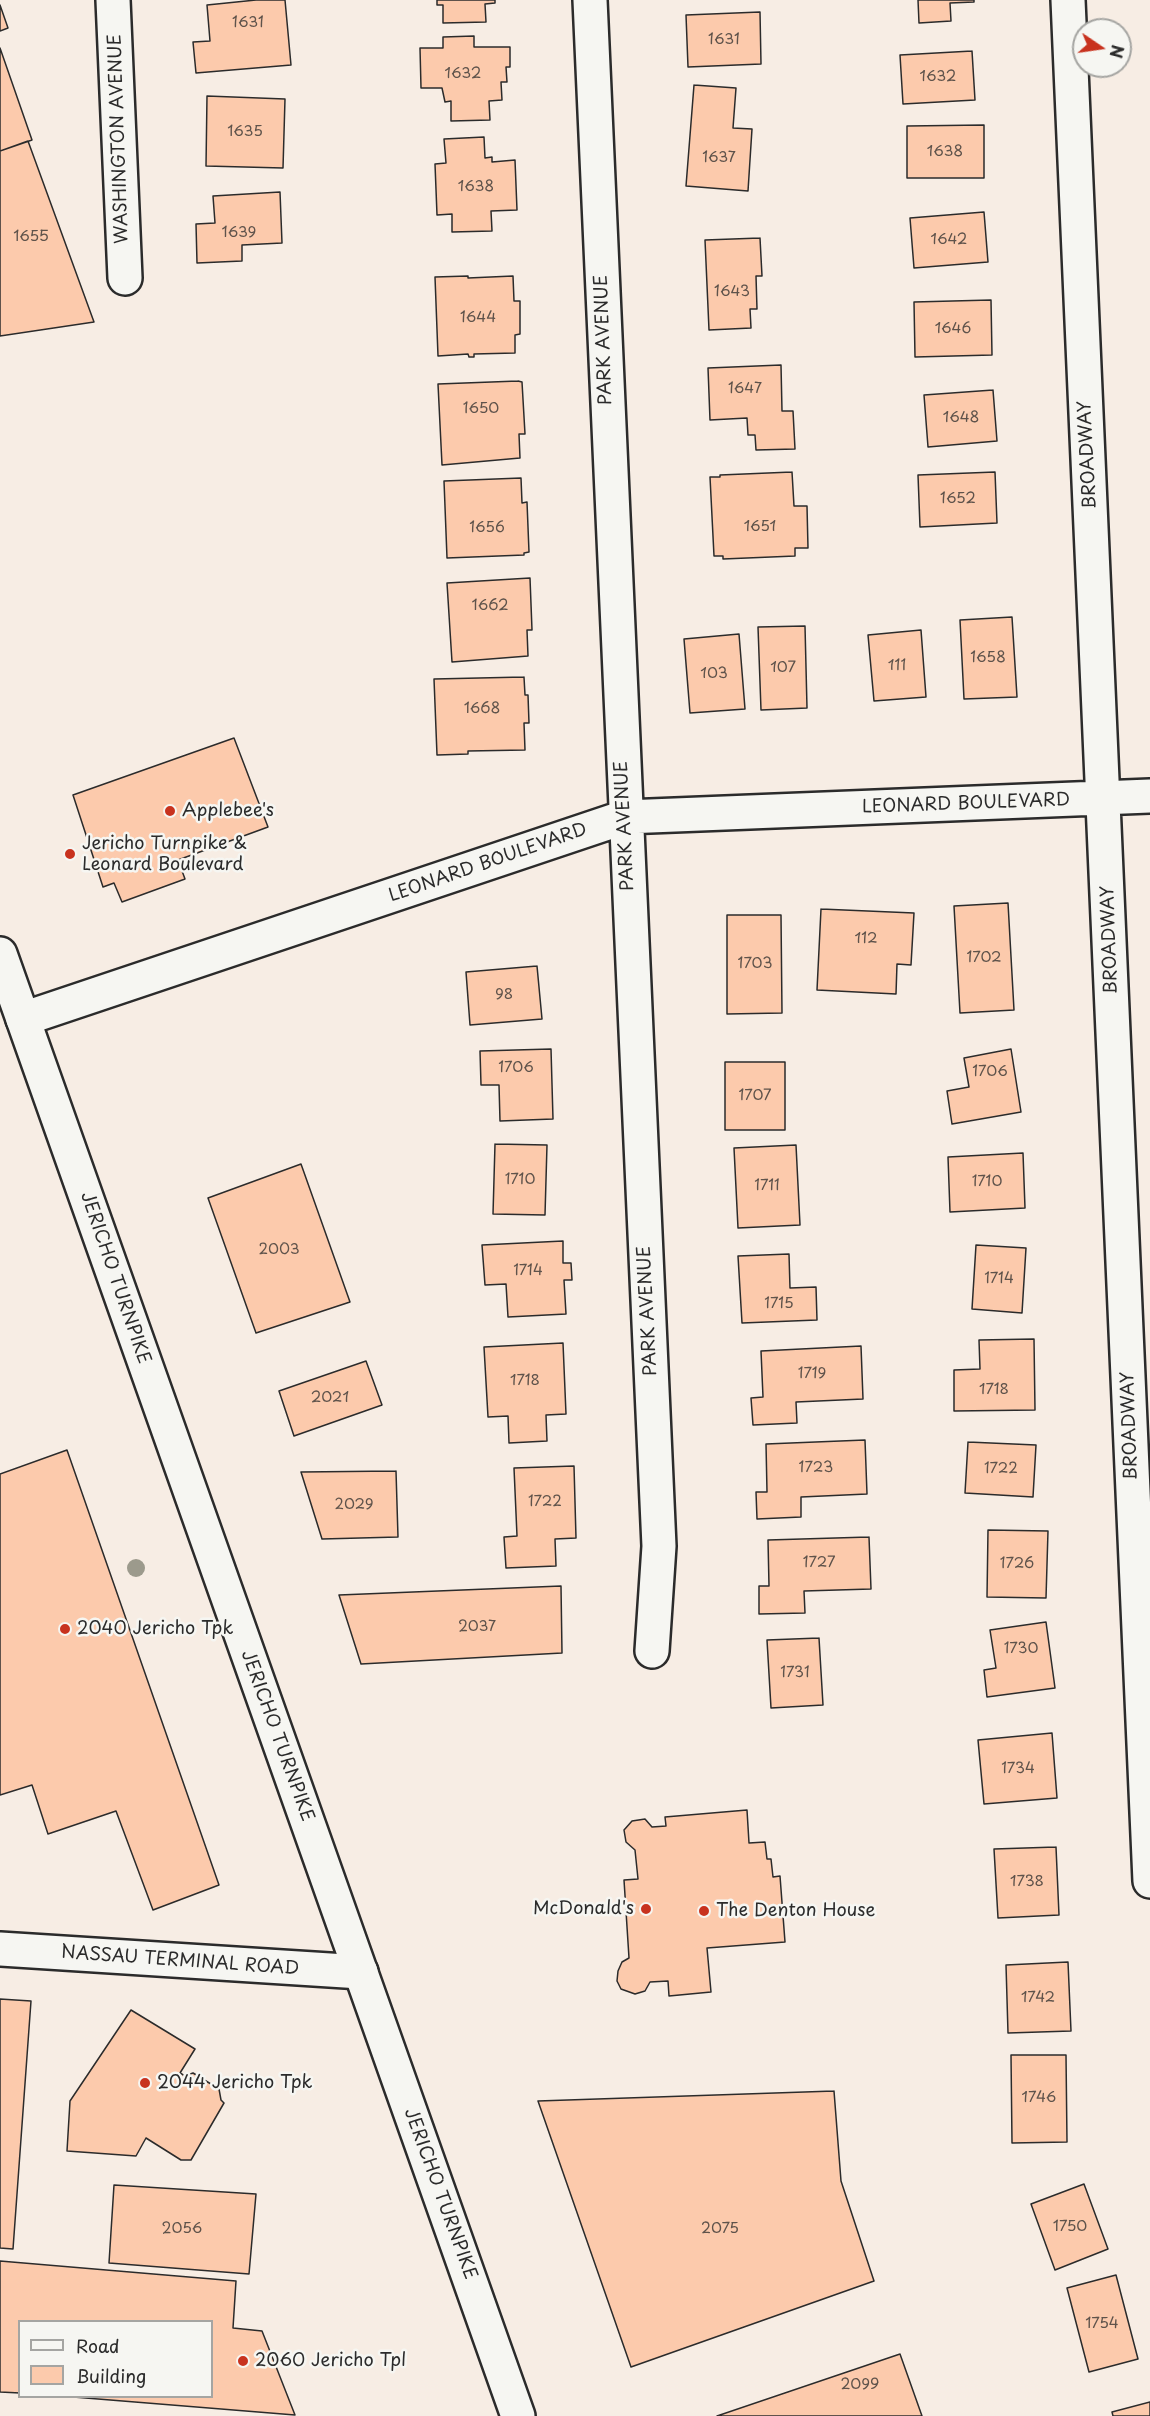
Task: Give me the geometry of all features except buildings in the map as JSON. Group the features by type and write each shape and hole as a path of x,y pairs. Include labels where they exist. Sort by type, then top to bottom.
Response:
{"street":[{"name":"WASHINGTON AVENUE","path":"113,0 125,278"},
{"name":"PARK AVENUE","path":"590,0 659,1546 652,1651"},
{"name":"BROADWAY","path":"1068,0 1150,1881"},
{"name":"LEONARD BOULEVARD","path":"23,1019 625,817 1150,796"},
{"name":"JERICHO TURNPIKE","path":"0,954 518,2416"},
{"name":"NASSAU TERMINAL ROAD","path":"0,1949 361,1972"}],"place":[{"name":"Applebee's","path":"170,811"},
{"name":"Jericho Turnpike & Leonard Boulevard","path":"70,854"},
{"name":"2040 Jericho Tpk","path":"65,1629"},
{"name":"McDonald's","path":"646,1909"},
{"name":"The Denton House","path":"704,1911"},
{"name":"2044 Jericho Tpk","path":"145,2083"},
{"name":"2060 Jericho Tpl","path":"243,2361"}]}
